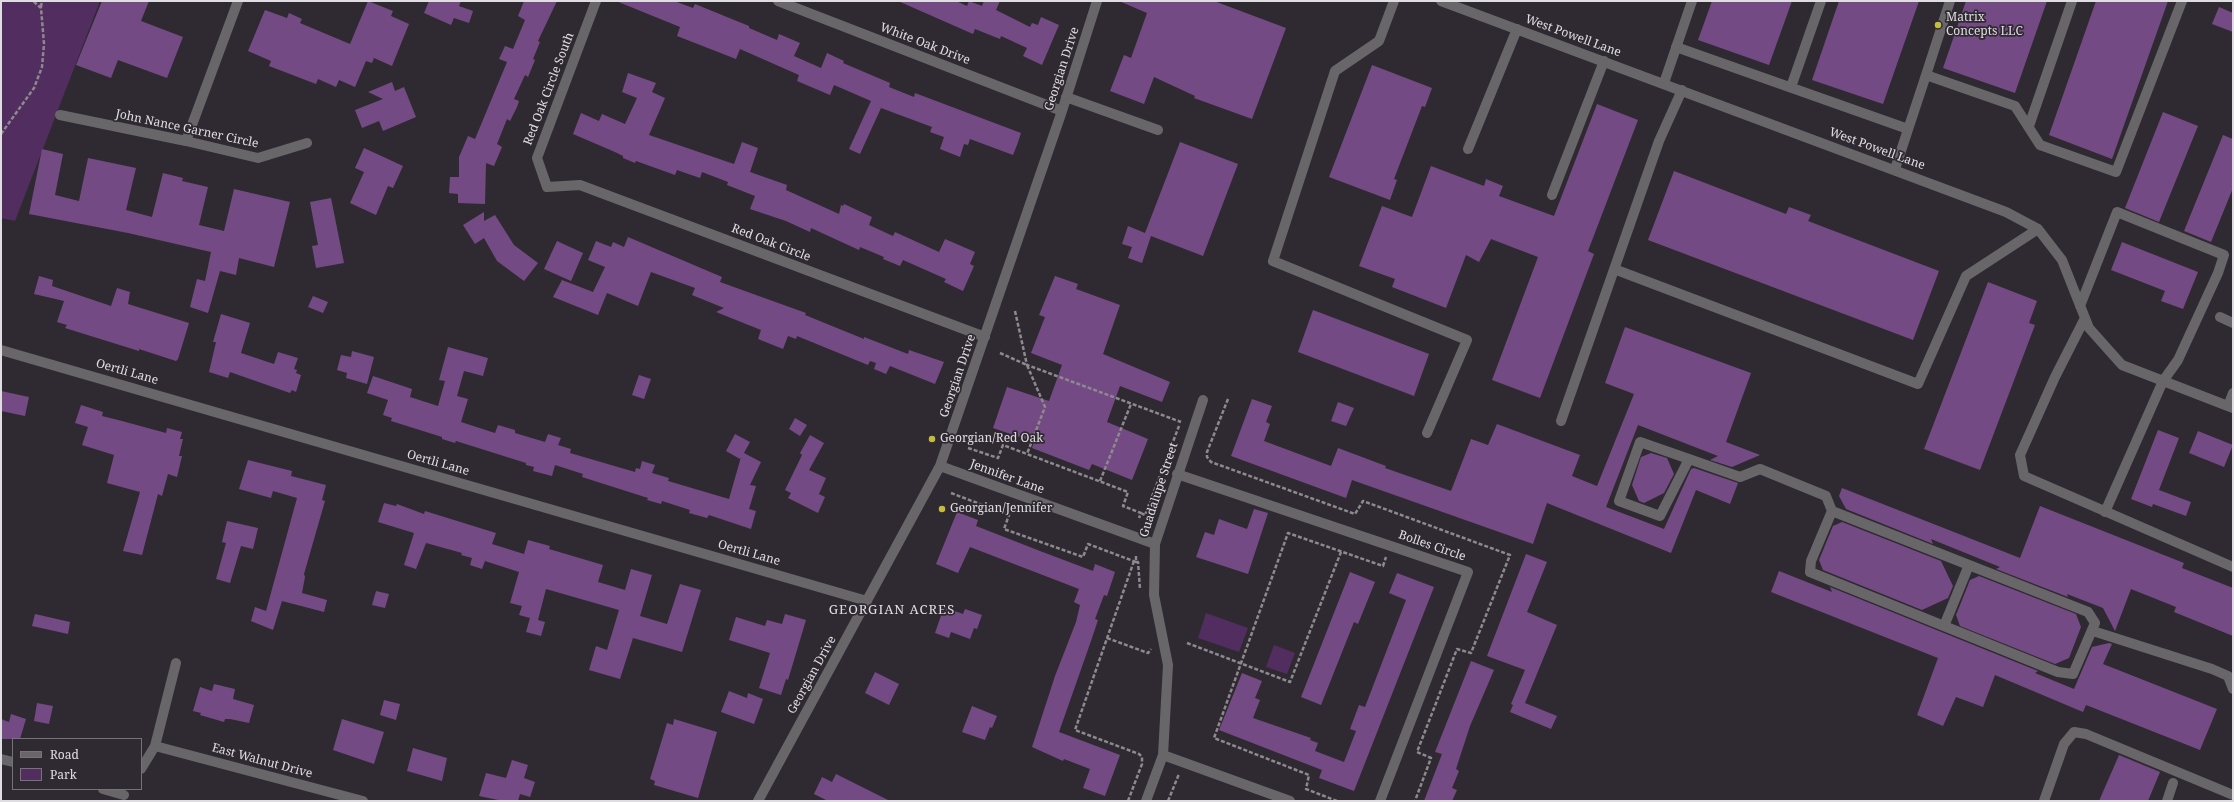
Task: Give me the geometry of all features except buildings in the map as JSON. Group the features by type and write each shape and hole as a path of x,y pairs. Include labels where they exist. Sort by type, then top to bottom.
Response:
{"street":[{"path":"186,141 238,1"},
{"name":"Red Oak Circle South","path":"547,187 537,158 596,1"},
{"name":"White Oak Drive","path":"778,1 1062,111"},
{"name":"Georgian Drive","path":"758,801 940,466 1062,111 1097,1"},
{"path":"1394,1 1379,41 1335,71 1273,261 1467,340 1428,433"},
{"name":"West Powell Lane","path":"1441,1 1895,169 2006,212 2038,229 2062,260 2089,328 2122,365 2230,407"},
{"path":"1664,83 1692,1"},
{"path":"1791,87 1821,1"},
{"path":"1895,169 1950,1"},
{"path":"2029,126 2072,1"},
{"path":"1926,75 2016,106 2040,145 2116,172 2182,1"},
{"path":"1468,149 1517,29"},
{"path":"1676,47 1908,129"},
{"path":"1552,195 1604,61"},
{"path":"1561,421 1659,141 1682,90"},
{"path":"1066,97 1158,130"},
{"name":"John Nance Garner Circle","path":"60,116 186,141 258,158 307,143"},
{"name":"Red Oak Circle","path":"547,187 580,185 985,337"},
{"path":"2080,306 2116,212 2224,255 2218,272 2178,360 2163,381 2106,512"},
{"path":"1614,269 1918,384 1966,276 2038,229"},
{"path":"2220,317 2233,323"},
{"path":"2085,318 2055,377 2020,455 2024,476 2233,567"},
{"name":"Oertli Lane","path":"1,350 867,601"},
{"path":"2230,407 2233,393"},
{"name":"Guadalupe Street","path":"1146,801 1163,755 1168,665 1154,595 1155,544 1177,474 1203,400"},
{"path":"1689,459 1660,516 1618,500 1640,442 1689,459 1740,477 1760,469 1826,496 1832,511 1810,561 1810,572 2058,672 2073,674 2093,631 2095,623 2088,612 1832,511"},
{"name":"Jennifer Lane","path":"940,466 1155,544"},
{"name":"Bolles Circle","path":"1177,474 1468,572 1380,801"},
{"path":"1944,626 1969,565"},
{"path":"2093,631 2212,669 2228,676 2233,689"},
{"path":"142,767 155,746 176,663"},
{"path":"2044,801 2064,744 2074,732 2092,736 2233,795"},
{"name":"East Walnut Drive","path":"155,746 362,801"},
{"path":"1163,755 1290,801"},
{"path":"1,759 12,762"},
{"path":"2167,801 2173,783"},
{"path":"106,790 124,795"}],"path":[{"path":"33,1 41,8"},
{"path":"1,134 34,88 42,67 44,44 41,8 42,1"},
{"path":"1015,311 1027,365 1045,407 1027,454"},
{"path":"1000,353 1027,365 1180,422"},
{"path":"1228,399 1207,452 1211,462 1355,514 1363,501 1510,555 1471,653 1457,649 1417,752 1431,758 1414,801"},
{"path":"1100,481 1131,404"},
{"path":"968,448 998,458 1003,445 1100,481 1128,492 1123,506 1145,515 1183,415"},
{"path":"951,493 1009,515 1004,528 1083,557 1088,544 1138,562 1140,590"},
{"path":"1139,518 1141,513"},
{"path":"1337,801 1306,789 1309,775 1214,738 1288,533 1382,566 1389,553"},
{"path":"1187,643 1242,662 1290,682 1341,552"},
{"path":"1128,801 1142,764 1142,757 1139,754 1075,730 1136,556"},
{"path":"1107,638 1148,653 1151,650 1150,644"}],"green space":[{"path":"1,1 100,1 15,221 1,218"},
{"path":"1206,613 1248,628 1239,652 1198,638"},
{"path":"1274,645 1295,653 1287,674 1266,667"}],"place":[{"name":"Matrix Concepts LLC","path":"1938,25"},
{"name":"Georgian/Red Oak","path":"932,439"},
{"name":"Georgian/Jennifer","path":"942,509"}],"district":[{"name":"GEORGIAN ACRES","path":"892,610"}]}
